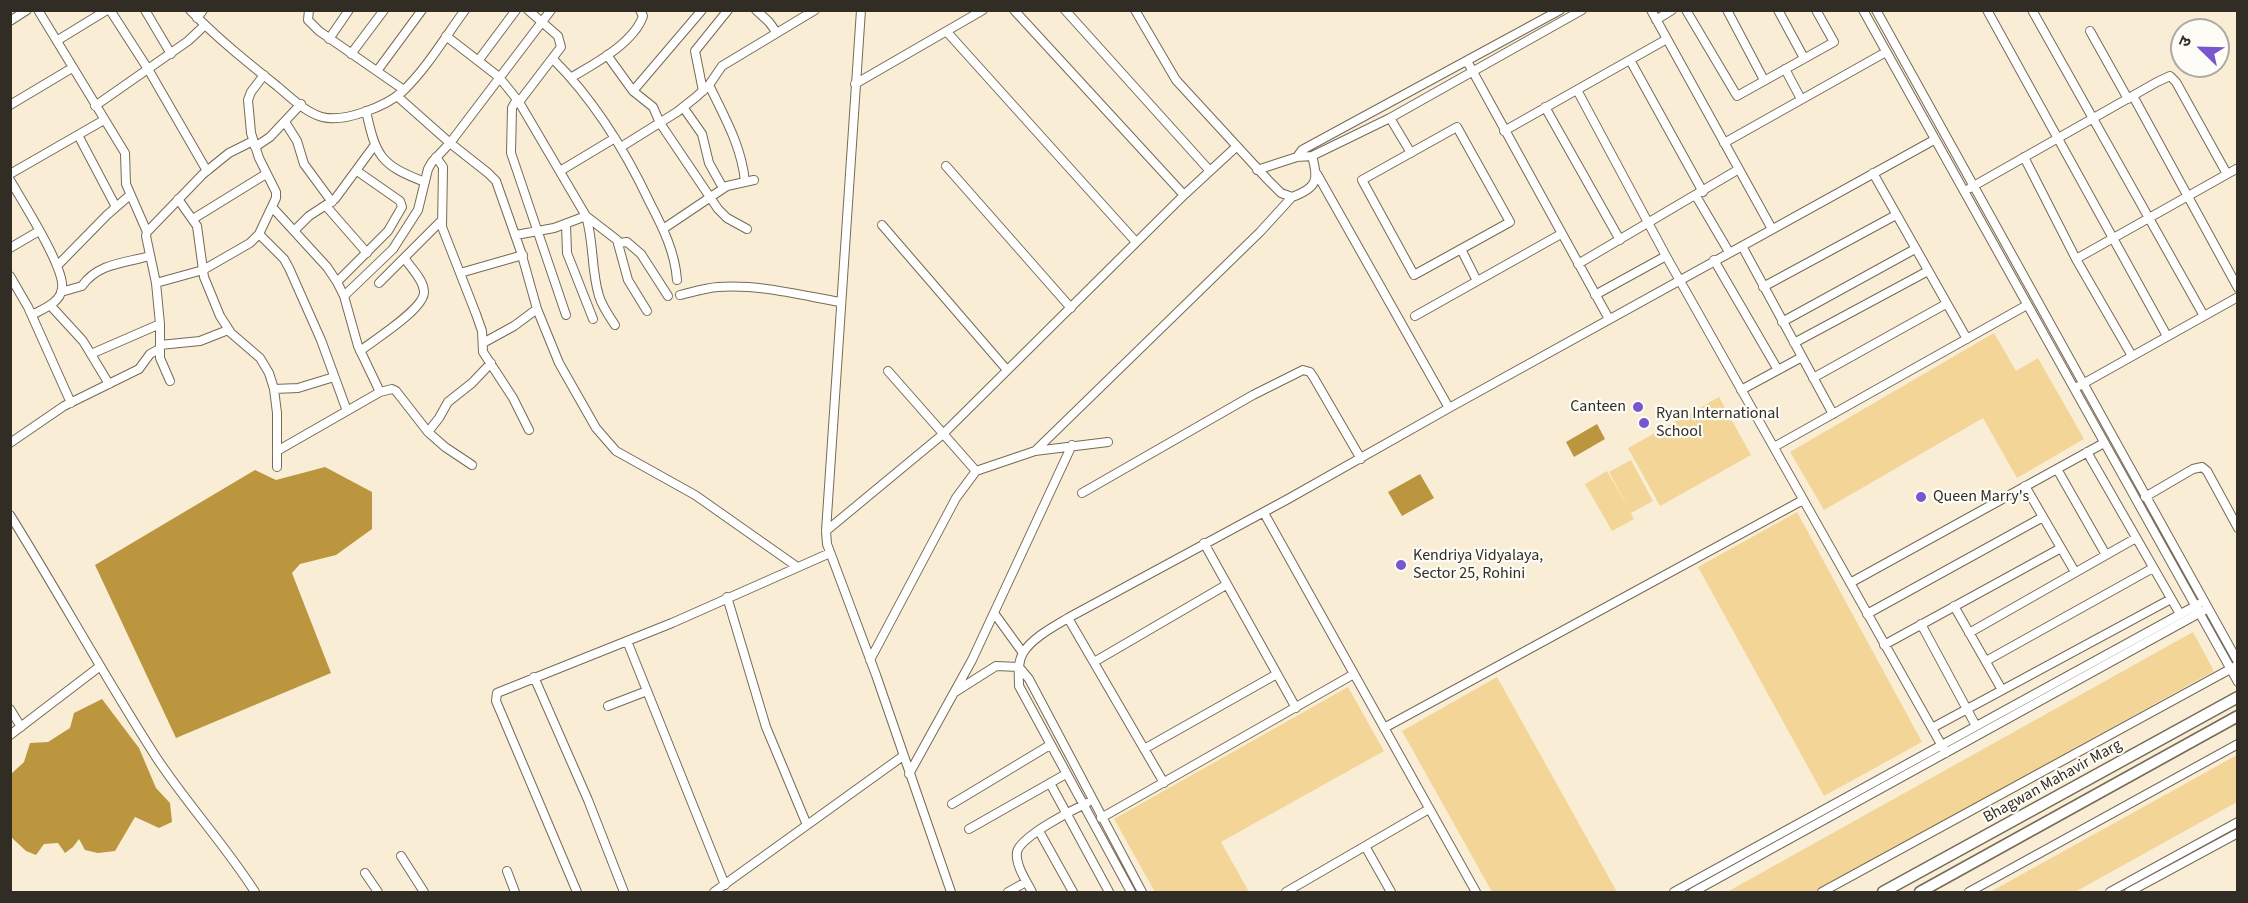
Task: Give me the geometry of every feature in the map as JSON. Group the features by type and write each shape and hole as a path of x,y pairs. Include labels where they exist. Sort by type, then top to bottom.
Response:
{"main road":[{"name":"Bhagwan Mahavir Marg","path":"1883,892 2238,697"},
{"name":"Bhagwan Mahavir Marg","path":"1920,892 2238,716"},
{"path":"1994,832 2003,847"}],"street":[{"path":"10,21 27,10"},
{"path":"38,10 125,153 124,177 147,232 156,283 160,324 160,358 170,381"},
{"path":"58,40 108,10 148,69 207,171"},
{"path":"145,10 171,54"},
{"path":"190,10 301,104 315,114 333,119 366,111 397,96 465,10"},
{"path":"197,18 203,10"},
{"path":"309,10 308,20 312,26 404,90"},
{"path":"329,39 349,10"},
{"path":"351,54 384,10"},
{"path":"377,71 422,10"},
{"path":"478,61 516,10"},
{"path":"528,10 561,41 561,46 553,59 518,100 512,113 511,153 566,315"},
{"path":"344,297 393,249 418,210 428,170 436,156 450,143 551,10"},
{"path":"572,77 607,55 636,30 644,16 640,10"},
{"path":"633,91 702,10"},
{"path":"728,10 695,51 706,88 736,142 745,182"},
{"path":"756,10 770,22 777,33"},
{"path":"621,147 683,107 706,88 722,66 815,10"},
{"path":"861,10 826,531 830,553 870,660 947,891"},
{"path":"855,84 983,10"},
{"path":"1014,10 1184,195"},
{"path":"1065,10 1210,171"},
{"path":"1136,10 1176,80 1257,170 1281,193 1292,197"},
{"path":"1297,157 1302,150 1560,10"},
{"path":"1257,170 1297,157 1312,156 1390,118 1582,10"},
{"path":"1651,10 1772,229"},
{"path":"1656,20 1672,10"},
{"path":"1686,10 1737,96 1833,42 1816,10"},
{"path":"1727,10 1764,81"},
{"path":"1778,10 1804,58"},
{"path":"1863,10 2197,610 2235,665"},
{"path":"1876,10 2205,605 2235,665 2238,682"},
{"path":"1988,10 2167,336"},
{"path":"2032,10 2204,316"},
{"path":"95,106 171,54 205,25"},
{"path":"947,32 1136,242"},
{"path":"2090,32 2187,196 2238,288"},
{"path":"446,36 499,77 518,100 560,171 586,216 600,298 615,325"},
{"path":"1504,131 1667,39"},
{"path":"1724,143 1886,52"},
{"path":"607,55 633,91 653,107 660,123 727,218 747,229"},
{"path":"553,59 591,100 621,147 663,229 672,251 677,280"},
{"path":"1630,60 1729,252"},
{"path":"1467,61 1609,320"},
{"path":"10,105 72,68"},
{"path":"1785,69 1801,99"},
{"path":"156,283 203,270 250,243 259,234 276,198 276,192 254,144 248,100 264,75"},
{"path":"1964,192 2166,77 2173,78 2227,174"},
{"path":"1577,90 1666,256 1944,749"},
{"path":"397,96 496,181 523,255 537,309 559,363 596,428 616,451 695,495 796,566"},
{"path":"147,232 178,199 228,153 270,137 301,104"},
{"path":"683,107 702,134 710,163 723,188"},
{"path":"1545,107 1620,240"},
{"path":"366,111 374,146 393,167 425,182"},
{"path":"1390,118 1411,153"},
{"path":"10,174 104,120"},
{"path":"285,122 297,141 304,164 329,204 367,253"},
{"path":"1457,127 1510,222 1461,249 1414,275 1362,180 1457,127"},
{"path":"78,135 116,207"},
{"path":"560,171 615,138"},
{"path":"1131,892 1082,806 1019,686 1019,668 1023,653 1045,633 1068,618 1204,543 1264,513 1714,260 1934,140"},
{"path":"294,231 309,216 329,204 357,171 374,146"},
{"path":"826,531 942,435 1136,242 1236,147"},
{"path":"436,156 444,167 441,221 482,331 483,352 513,398 529,430"},
{"path":"1312,156 1317,174 1449,408"},
{"path":"2024,158 2076,259 2132,356"},
{"path":"946,166 1071,308"},
{"path":"2076,259 2238,168"},
{"path":"1578,264 1649,224 1738,169"},
{"path":"337,282 388,231 402,207 400,201 357,171"},
{"path":"1873,173 1966,339"},
{"path":"193,219 266,174"},
{"path":"1035,451 1260,232 1292,197 1313,185 1317,174"},
{"path":"10,180 57,266 62,282 61,292"},
{"path":"663,229 723,188 754,180"},
{"path":"57,266 130,195"},
{"path":"178,199 193,219 199,236 203,270 209,290 228,330 260,358 269,373 277,413 277,467"},
{"path":"272,207 327,267 337,282 344,297 360,351 380,392"},
{"path":"1763,286 1896,215"},
{"path":"516,235 537,232 586,216"},
{"path":"586,216 612,235 618,243 628,280 647,311"},
{"path":"379,283 441,221"},
{"path":"566,224 567,253 593,319"},
{"path":"882,225 1007,370"},
{"path":"10,248 39,231"},
{"path":"259,234 290,268 321,340 347,411"},
{"path":"1415,316 1561,234"},
{"path":"618,243 627,242 641,254 668,296"},
{"path":"1742,246 1833,414"},
{"path":"1461,249 1477,280"},
{"path":"1782,322 1915,249"},
{"path":"460,273 523,255"},
{"path":"32,315 50,305 61,292 82,286 88,278 101,269 150,256"},
{"path":"1595,295 1666,256"},
{"path":"360,351 414,309 422,299 424,289 421,281 405,259"},
{"path":"1714,260 1778,370"},
{"path":"1794,343 1928,271"},
{"path":"10,276 32,315 71,403"},
{"path":"680,295 717,287 738,287 768,289 840,302"},
{"path":"2074,388 2238,297"},
{"path":"1813,378 1946,304"},
{"path":"50,305 80,337 109,384"},
{"path":"1773,447 2027,305"},
{"path":"483,343 514,326 537,309"},
{"path":"91,354 160,324"},
{"path":"10,443 48,416 143,367 150,354 160,347 200,341 228,330"},
{"path":"1741,390 1802,357"},
{"path":"429,432 448,402 472,383 491,363"},
{"path":"1082,493 1253,395 1303,370 1310,372 1314,378 1361,459"},
{"path":"888,371 976,471"},
{"path":"274,389 298,388 334,377"},
{"path":"277,451 386,389 396,391 429,432 445,447 472,465"},
{"path":"870,660 956,498 976,471 1035,451 1108,442"},
{"path":"1850,583 2104,443"},
{"path":"909,774 954,693 994,613 1072,446"},
{"path":"2087,452 2180,614"},
{"path":"2145,497 2193,469 2202,467 2207,471 2238,528"},
{"path":"2057,469 2106,555"},
{"path":"2126,483 2135,478"},
{"path":"2025,486 2075,572"},
{"path":"1384,728 1803,500"},
{"path":"1264,513 1476,892"},
{"path":"10,515 99,667 157,758 220,840 254,892"},
{"path":"1867,614 2043,517"},
{"path":"1969,633 2136,538"},
{"path":"1204,543 1296,708"},
{"path":"1884,645 2061,548"},
{"path":"577,892 495,697 500,691 627,641 830,553"},
{"path":"1986,661 2153,568"},
{"path":"1094,662 1226,585"},
{"path":"727,597 766,727 807,825"},
{"path":"1932,728 2171,599"},
{"path":"1674,892 1944,749 2205,605"},
{"path":"1954,606 2002,690"},
{"path":"1693,892 1944,749 1976,726 2180,614 2197,610"},
{"path":"994,613 1023,653"},
{"path":"1068,618 1164,783"},
{"path":"1922,624 1976,726"},
{"path":"627,641 725,885"},
{"path":"1822,892 2235,665"},
{"path":"954,693 996,666 1019,668 1029,679 1142,892"},
{"path":"10,735 99,667"},
{"path":"1144,749 1277,674"},
{"path":"1101,818 1354,674"},
{"path":"534,677 624,892"},
{"path":"608,706 647,691"},
{"path":"10,709 21,727"},
{"path":"1969,892 2238,744"},
{"path":"952,804 1050,745"},
{"path":"714,892 903,756"},
{"path":"969,829 1066,774"},
{"path":"1050,783 1109,892"},
{"path":"1032,892 1018,861 1017,853 1024,841 1092,801"},
{"path":"1286,892 1429,809"},
{"path":"2127,890 2238,822"},
{"path":"1039,831 1073,892"},
{"path":"2110,892 2127,890 2238,833"},
{"path":"1365,846 1390,892"},
{"path":"401,856 424,892"},
{"path":"507,871 515,892"},
{"path":"365,873 378,892"},
{"path":"1008,892 1026,882"}],"shaded area":[{"path":"1994,333 2016,371 2038,358 2084,439 2017,478 1983,418 1824,510 1790,452"},
{"path":"1719,397 1751,455 1660,506 1628,448"},
{"path":"1597,424 1605,439 1574,457 1566,442"},
{"path":"1631,460 1653,501 1631,513 1634,519 1612,531 1585,484 1607,471 1630,511 1609,472"},
{"path":"325,467 372,492 372,529 336,555 300,564 292,573 331,673 176,738 95,565 255,470 276,480"},
{"path":"1420,474 1434,498 1402,516 1388,492"},
{"path":"1797,512 1922,742 1824,796 1698,567"},
{"path":"2193,632 2214,671 1815,892 1727,892"},
{"path":"1497,677 1617,892 1492,892 1402,731"},
{"path":"1348,687 1384,751 1221,842 1249,892 1155,892 1114,819"},
{"path":"102,699 139,748 156,788 170,803 172,822 159,828 135,817 115,851 98,853 85,850 79,839 65,853 58,843 44,844 36,855 26,851 11,837 11,774 24,762 30,743 48,742 70,728 74,713"},
{"path":"2237,755 2237,802 2075,892 1990,892"}],"place":[{"name":"Canteen","path":"1638,407"},
{"name":"Ryan International School","path":"1644,423"},
{"name":"Queen Marry's","path":"1921,497"},
{"name":"Kendriya Vidyalaya, Sector 25, Rohini","path":"1401,565"}]}
